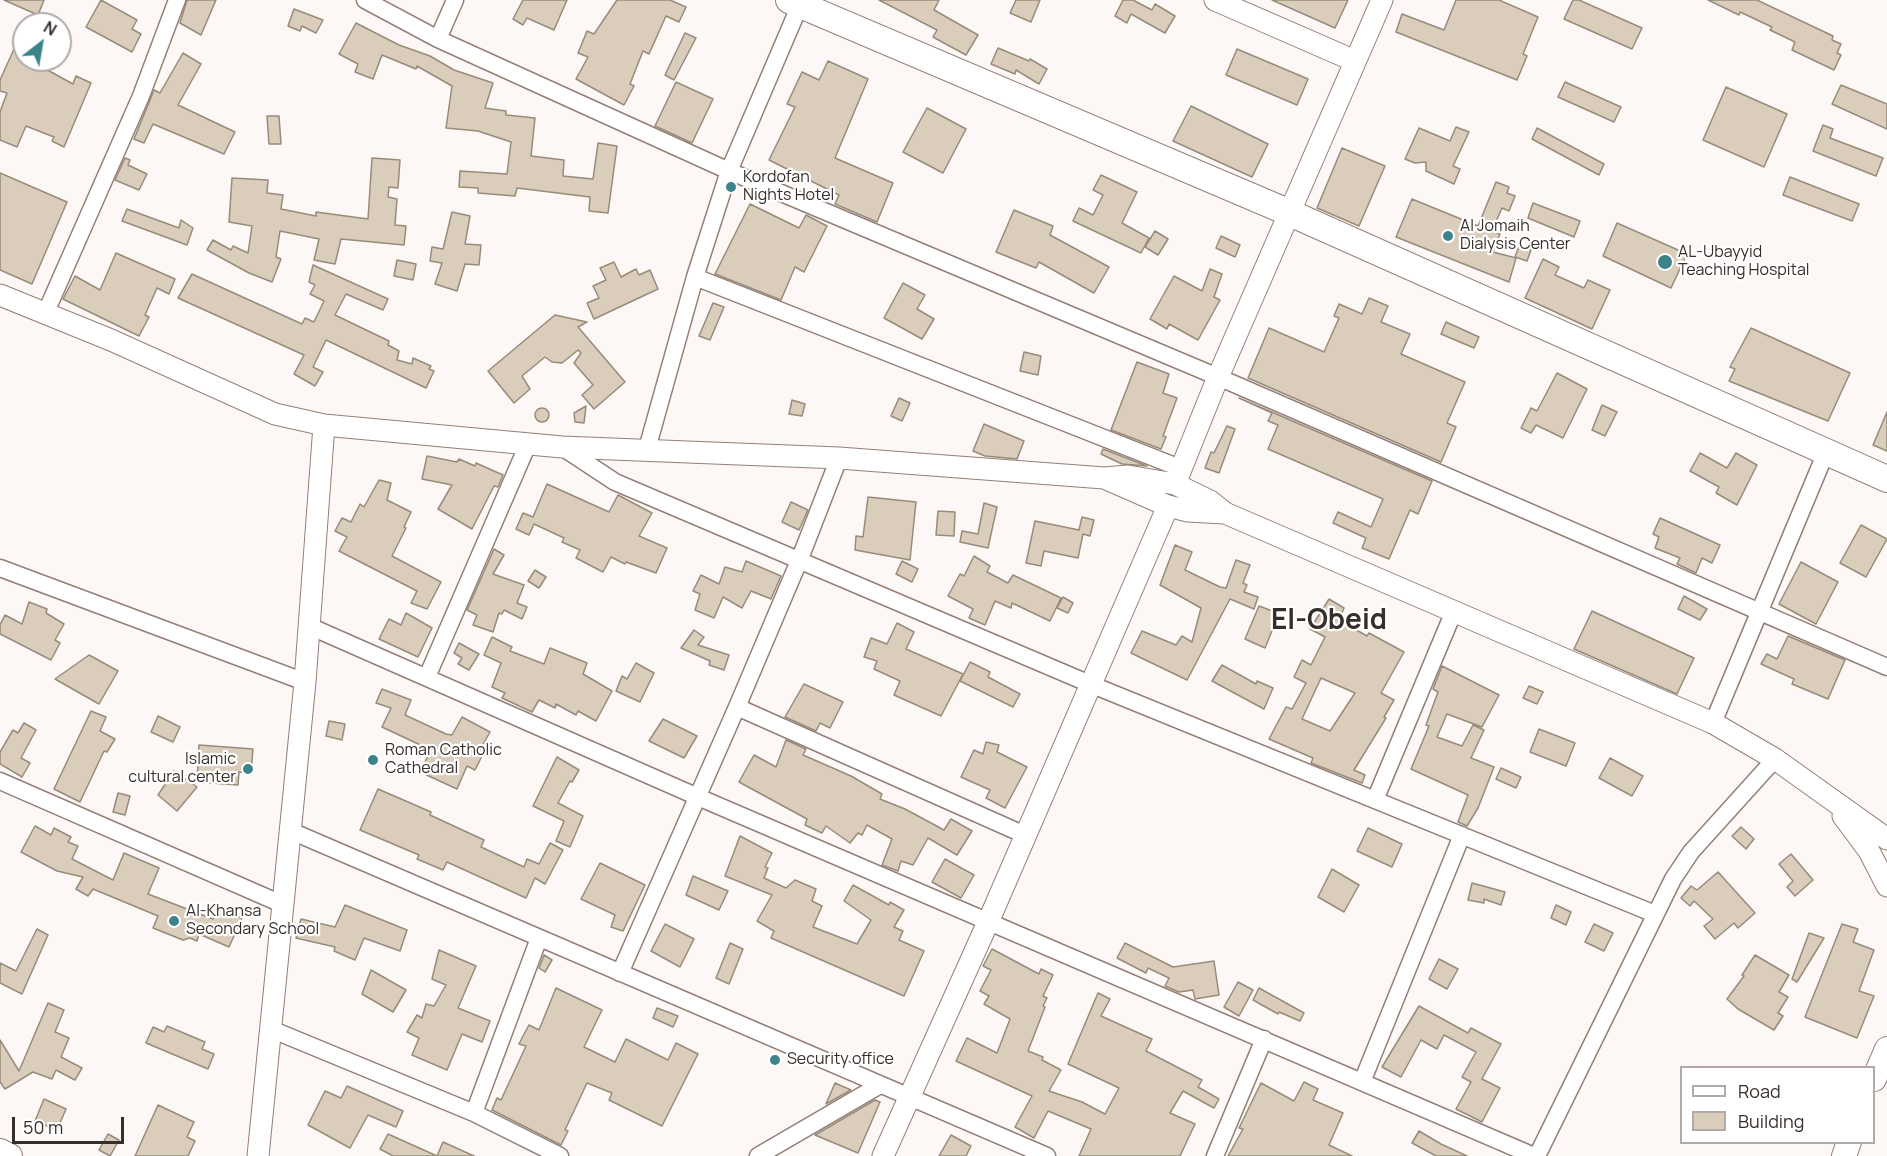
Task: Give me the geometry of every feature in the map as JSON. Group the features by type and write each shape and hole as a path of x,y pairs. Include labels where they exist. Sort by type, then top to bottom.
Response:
{"main road":[{"path":"797,2 1290,213 1887,479"},
{"path":"1875,1077 1887,1049"},
{"path":"0,1152 10,1156"}],"street":[{"path":"46,312 141,96 177,0"},
{"path":"365,0 438,39 729,171 1218,377 1887,667"},
{"path":"438,39 455,0"},
{"path":"1215,0 1355,61"},
{"path":"1178,476 1218,377 1383,0"},
{"path":"646,449 695,277 729,171 797,2"},
{"path":"695,277 1178,476 1225,513 1713,723 1775,759 1887,839"},
{"path":"0,295 46,312 275,414 324,426 562,447 839,458 1104,478 1178,476"},
{"path":"258,1156 273,1030 305,682 324,426"},
{"path":"427,677 528,444"},
{"path":"562,447 615,482 799,561 1090,684 1655,914"},
{"path":"1713,723 1826,452"},
{"path":"620,973 737,707 799,561 839,458"},
{"path":"1104,478 1128,491 1168,506 1188,511 1225,513"},
{"path":"883,1156 989,920 1168,506"},
{"path":"0,568 305,682"},
{"path":"1375,800 1454,611"},
{"path":"309,626 698,796 1536,1156 1655,914 1691,852 1775,759"},
{"path":"737,707 1025,835"},
{"path":"0,781 284,905"},
{"path":"1832,801 1869,851 1887,886"},
{"path":"291,831 1047,1156"},
{"path":"1362,1082 1462,835"},
{"path":"474,1113 539,938"},
{"path":"273,1030 474,1113 560,1156"},
{"path":"1215,1156 1264,1039"},
{"path":"758,1156 880,1085"}],"building":[{"path":"4,0 44,0 39,12 31,12"},
{"path":"101,0 137,20 132,29 141,34 132,52 86,27"},
{"path":"187,0 216,0 201,35 180,23"},
{"path":"523,0 567,0 554,30 527,18 523,25 513,19"},
{"path":"617,0 670,0 686,7 679,22 666,16 649,54 643,51 630,84 634,86 624,105 576,79 588,57 578,53 587,31 594,34"},
{"path":"879,0 939,0 934,10 978,35 966,55 933,37 937,30"},
{"path":"1016,0 1040,0 1031,22 1010,13"},
{"path":"1123,0 1133,0 1152,10 1155,4 1175,16 1165,33 1131,14 1127,23 1115,16"},
{"path":"1272,0 1348,0 1335,28"},
{"path":"1456,0 1499,0 1538,17 1523,54 1527,56 1517,80 1396,32 1402,14 1444,30"},
{"path":"1573,0 1579,0 1642,28 1632,49 1564,19"},
{"path":"1708,0 1757,0 1833,36 1832,40 1841,44 1837,53 1841,55 1834,70 1792,50 1795,42 1770,30 1772,27"},
{"path":"294,9 323,20 316,33 302,26 300,31 288,26"},
{"path":"356,23 399,45 430,56 454,70 493,83 485,108 506,111 506,115 535,118 531,156 564,160 563,176 593,179 598,143 617,146 608,213 589,211 590,197 517,188 515,196 478,193 478,188 459,187 460,171 507,174 511,142 478,131 446,128 452,86 417,66 416,69 382,55 373,79 355,72 358,64 339,54"},
{"path":"685,33 696,38 674,80 665,75"},
{"path":"998,48 1029,61 1030,59 1047,69 1039,84 1016,70 1015,74 991,64"},
{"path":"1237,49 1308,79 1297,105 1226,75"},
{"path":"12,53 12,72 51,72 73,84 76,76 91,83 64,147 52,141 54,137 26,126 17,147 0,140 0,112 7,93 0,91 0,80"},
{"path":"183,53 201,64 178,105 235,132 224,154 153,124 144,143 134,139 154,90 160,93"},
{"path":"828,61 868,79 835,158 893,183 877,222 835,204 839,195 769,160 795,107 787,104 802,72 819,80"},
{"path":"676,82 713,99 692,143 655,126"},
{"path":"1565,82 1621,107 1614,122 1558,97"},
{"path":"1841,85 1887,104 1887,129 1832,104"},
{"path":"1726,87 1787,114 1764,167 1703,140"},
{"path":"1191,106 1268,144 1252,177 1173,141"},
{"path":"927,108 966,129 943,173 903,152"},
{"path":"267,116 279,116 281,144 269,144"},
{"path":"1823,125 1833,129 1830,138 1883,158 1876,176 1813,151"},
{"path":"1456,127 1469,132 1453,166 1460,169 1454,184 1426,171 1426,162 1415,163 1405,159 1419,128 1450,141"},
{"path":"1537,128 1604,164 1599,175 1532,139"},
{"path":"1342,148 1385,166 1359,226 1317,208"},
{"path":"125,158 130,160 128,165 147,174 139,190 115,180"},
{"path":"372,158 400,160 398,188 389,187 388,197 397,199 395,225 406,226 404,245 341,239 335,264 314,260 319,239 280,231 276,257 281,259 272,282 249,273 207,250 213,240 231,250 233,246 248,253 252,226 229,222 232,178 268,180 267,193 283,195 281,209 316,216 316,212 368,219"},
{"path":"0,173 67,202 32,284 0,270"},
{"path":"1101,175 1137,192 1122,223 1149,238 1141,253 1073,221 1079,208 1093,215 1103,195 1093,190"},
{"path":"1790,177 1859,204 1852,221 1783,195"},
{"name":"Al Jomaih Dialysis Center","path":"1496,182 1509,187 1507,193 1515,196 1509,211 1502,208 1492,231 1500,234 1493,252 1516,258 1509,282 1396,237 1412,199 1478,226"},
{"path":"1533,203 1580,221 1574,237 1528,218"},
{"path":"750,204 799,228 806,215 827,226 804,272 795,267 781,300 715,274"},
{"path":"127,209 179,228 181,220 193,228 187,245 122,221"},
{"path":"1014,210 1053,226 1050,235 1109,267 1094,293 1039,262 1036,268 996,252"},
{"path":"452,212 470,216 465,244 481,245 479,265 465,264 457,291 435,284 442,263 430,261 432,247 443,249"},
{"path":"1617,223 1687,254 1671,288 1603,256"},
{"path":"1155,231 1168,239 1158,255 1145,247"},
{"path":"1221,236 1240,245 1235,257 1216,248"},
{"path":"1519,246 1531,250 1527,261 1515,257"},
{"path":"116,253 175,279 169,294 157,288 145,315 149,317 139,336 63,299 75,276 100,290"},
{"path":"1543,259 1559,267 1555,275 1584,288 1588,280 1610,290 1592,329 1525,298"},
{"path":"397,260 416,264 413,280 394,276"},
{"path":"614,262 621,277 636,269 639,275 650,270 658,289 594,319 587,303 599,298 593,286 606,280 600,268"},
{"path":"313,265 388,299 383,310 346,294 335,315 389,341 388,345 399,351 397,360 412,364 413,358 431,366 429,369 434,371 426,388 326,340 313,367 323,372 315,386 294,374 304,355 178,298 192,274 302,324 305,318 314,322 324,301 310,294 315,285 309,282"},
{"path":"1210,269 1222,274 1214,297 1220,300 1198,340 1169,324 1167,329 1150,319 1174,276 1202,291"},
{"path":"903,283 925,295 917,309 934,319 922,339 884,318"},
{"path":"1369,298 1388,306 1381,322 1410,334 1401,354 1465,382 1447,423 1456,427 1441,462 1248,378 1269,328 1324,352 1339,318 1334,316 1339,304 1362,314"},
{"path":"713,303 724,307 710,340 699,336"},
{"path":"555,315 587,322 578,327 625,382 594,409 582,395 593,385 574,363 581,353 578,350 562,363 552,362 545,357 522,376 530,389 514,403 488,371"},
{"path":"1446,322 1479,337 1474,348 1441,334"},
{"path":"1751,328 1850,373 1828,421 1729,381 1735,369 1730,367"},
{"path":"1024,352 1041,356 1038,375 1020,371"},
{"path":"1137,362 1169,374 1163,393 1177,398 1163,436 1166,437 1161,449 1111,430"},
{"path":"1557,373 1587,389 1563,438 1536,425 1531,433 1521,428 1531,408 1537,411"},
{"path":"899,398 910,403 902,421 891,416"},
{"path":"1239,398 1432,481 1418,514 1410,510 1389,559 1362,548 1366,538 1333,523 1338,512 1371,527 1383,499 1268,449 1278,425 1268,421 1272,413"},
{"path":"792,400 805,404 802,416 789,414"},
{"path":"1602,405 1617,412 1605,436 1592,430"},
{"path":"586,406 584,423 575,422 574,413"},
{"path":"542,408 547,410 549,415 547,420 542,422 537,420 535,415 537,410"},
{"path":"1887,412 1887,451 1873,445"},
{"path":"984,424 1024,441 1017,459 985,456 973,451"},
{"path":"1227,426 1235,429 1219,473 1205,468 1211,452 1214,453"},
{"path":"1103,449 1147,466 1122,464 1101,454"},
{"path":"1700,453 1727,468 1736,453 1757,465 1737,505 1716,493 1719,487 1690,471"},
{"path":"427,456 457,462 459,459 475,466 476,463 503,475 498,487 494,486 472,529 438,509 452,485 422,479"},
{"path":"379,480 391,483 387,500 411,512 392,556 441,582 427,609 411,603 417,591 339,551 347,537 335,531 342,518 351,522 360,504 364,507"},
{"path":"547,484 609,512 618,495 652,513 639,536 667,548 656,573 626,562 625,564 611,557 603,572 576,558 580,550 562,542 564,538 534,524 529,535 516,529 523,513 533,517"},
{"path":"868,497 916,502 910,560 855,550 856,536 863,537"},
{"path":"791,502 808,510 799,530 782,522"},
{"path":"984,503 997,507 988,548 960,542 962,531 978,534"},
{"path":"938,511 955,512 954,536 936,535"},
{"path":"1082,517 1094,520 1090,536 1083,534 1078,558 1044,551 1041,566 1026,563 1035,521 1079,530"},
{"path":"1660,518 1720,545 1712,563 1702,558 1696,573 1677,564 1680,558 1655,548 1659,537 1653,534"},
{"path":"1861,525 1887,539 1866,577 1840,563"},
{"path":"1175,545 1192,552 1185,570 1220,587 1226,588 1236,560 1250,565 1243,583 1247,585 1244,592 1258,597 1254,609 1230,599 1187,680 1131,653 1142,631 1176,645 1182,636 1192,642 1201,608 1160,585"},
{"path":"494,549 504,555 493,574 524,585 517,603 527,607 522,619 504,610 502,614 499,613 493,632 473,625 477,615 467,610"},
{"path":"974,556 990,566 987,572 1008,583 1013,575 1061,598 1050,621 1012,603 1011,608 995,601 985,625 969,618 973,609 948,596 960,574 964,576"},
{"path":"746,561 781,576 771,599 751,591 742,608 723,597 714,618 695,610 700,594 693,591 701,575 719,584 725,567 742,572"},
{"path":"902,561 918,569 912,582 896,574"},
{"path":"1801,562 1838,582 1816,624 1779,604"},
{"path":"535,570 546,577 539,588 528,581"},
{"path":"1684,596 1707,609 1700,620 1678,609"},
{"path":"1063,597 1073,603 1068,613 1057,608"},
{"path":"1329,599 1344,608 1339,620 1367,636 1369,633 1404,652 1381,693 1394,700 1384,717 1386,718 1354,770 1365,775 1362,783 1311,763 1313,758 1269,739 1286,707 1292,709 1306,683 1294,677 1302,660 1311,665 1325,637 1310,629","holes":["1321,678 1355,693 1330,731 1302,719"]},
{"path":"29,602 47,609 46,613 64,624 55,640 60,643 51,660 0,634 0,625 5,615 22,624"},
{"path":"1259,606 1275,612 1272,620 1276,621 1265,648 1245,639"},
{"path":"1592,611 1694,658 1677,694 1574,649"},
{"path":"406,613 432,628 418,657 379,639 389,619 401,625"},
{"path":"897,623 914,632 906,649 963,674 941,716 894,695 900,681 874,669 877,661 864,657 871,638 887,644"},
{"path":"694,630 704,637 698,645 729,655 724,670 709,665 710,661 681,648"},
{"path":"1788,636 1845,660 1828,699 1792,684 1794,679 1761,664 1767,654 1777,659"},
{"path":"492,637 512,647 510,651 544,664 550,648 587,663 583,674 612,691 596,721 578,711 576,715 556,704 555,708 539,700 532,712 502,698 505,693 492,687 501,663 484,655"},
{"path":"459,643 479,654 469,670 458,664 462,658 454,653"},
{"path":"89,655 118,671 99,704 55,679"},
{"path":"970,662 990,672 988,677 1020,694 1013,707 960,681"},
{"path":"636,663 654,673 640,702 616,691 622,676 627,679"},
{"path":"1222,665 1256,684 1257,681 1273,688 1264,709 1212,681"},
{"path":"1442,666 1499,695 1482,727 1447,714 1437,737 1462,746 1473,725 1484,730 1471,758 1494,767 1478,808 1467,826 1458,822 1468,795 1411,769 1429,726 1426,725 1438,692 1433,689"},
{"path":"804,684 843,702 830,728 820,723 816,731 785,717"},
{"path":"1529,686 1543,692 1537,704 1523,698"},
{"path":"382,689 411,700 405,715 446,734 452,735 462,717 490,732 481,748 485,750 475,770 467,766 457,789 420,772 431,750 382,727 391,708 376,703"},
{"path":"91,711 106,717 100,731 115,739 107,752 104,751 80,802 54,789"},
{"path":"158,716 180,727 173,742 151,732"},
{"path":"663,719 697,736 684,758 649,741"},
{"path":"329,721 345,724 342,740 326,736"},
{"path":"24,723 36,730 21,758 30,763 22,777 0,764 0,752 13,730 18,733"},
{"path":"1539,729 1575,743 1566,766 1530,752"},
{"path":"786,740 806,749 803,755 851,776 882,794 880,799 905,809 944,830 951,819 972,831 957,855 928,838 913,865 901,861 898,871 882,865 892,839 867,825 862,835 858,833 850,843 826,826 822,833 805,825 807,819 739,782 754,755 776,767"},
{"path":"986,742 999,745 997,752 1027,767 1005,808 986,798 990,790 961,777 974,750 983,754"},
{"path":"199,745 253,749 251,773 239,772 238,785 197,782"},
{"path":"557,757 579,770 558,803 583,816 570,847 556,841 564,821 533,806"},
{"path":"1610,758 1643,776 1632,796 1599,778"},
{"path":"1501,768 1521,777 1516,788 1496,779"},
{"path":"174,771 197,787 177,811 158,795"},
{"path":"378,789 431,812 430,815 484,840 481,847 524,867 527,859 539,864 550,843 563,850 545,884 535,878 526,898 447,862 443,870 417,859 419,855 360,830"},
{"path":"118,793 130,796 125,815 113,812"},
{"path":"35,826 51,835 54,828 71,837 68,842 78,846 72,859 113,880 124,853 159,868 148,894 213,919 218,907 242,918 229,947 199,934 197,941 190,938 183,940 153,928 158,916 93,889 88,896 76,889 83,877 57,871 21,852"},
{"path":"1741,827 1754,839 1746,849 1732,836"},
{"path":"1368,828 1402,844 1392,867 1357,851"},
{"path":"740,836 772,853 765,867 768,868 764,878 786,888 795,880 816,889 812,901 822,906 813,927 857,944 871,920 844,901 853,885 889,905 890,902 904,910 894,927 903,931 899,940 924,951 904,996 771,938 774,931 757,921 772,895 725,876"},
{"path":"1791,854 1813,880 1795,896 1787,887 1793,881 1779,864"},
{"path":"945,859 974,875 961,898 932,882"},
{"path":"600,863 645,885 623,931 611,927 615,915 581,899"},
{"path":"1332,869 1359,885 1344,912 1318,897"},
{"path":"1718,872 1755,913 1738,928 1734,923 1715,939 1704,926 1713,919 1694,901 1690,906 1681,898 1691,886 1697,890"},
{"path":"693,876 728,891 719,910 686,895"},
{"path":"1472,883 1505,892 1501,905 1484,899 1484,903 1468,900"},
{"path":"345,905 407,930 400,951 364,938 355,960 334,951 335,947 296,938 301,919 335,927"},
{"path":"1556,905 1571,912 1566,925 1551,918"},
{"path":"665,924 694,939 680,967 651,951"},
{"path":"1594,924 1613,933 1604,951 1585,942"},
{"path":"1842,924 1858,929 1853,942 1874,950 1859,991 1874,996 1857,1038 1805,1017"},
{"path":"37,929 48,935 22,994 0,983 0,963 16,971"},
{"path":"1809,933 1824,938 1797,982 1792,979"},
{"path":"730,943 743,949 729,984 716,978"},
{"path":"1125,943 1173,967 1214,961 1219,995 1195,999 1193,990 1179,992 1165,986 1169,978 1148,968 1146,973 1117,958"},
{"path":"992,949 1039,974 1041,969 1053,975 1043,996 1047,998 1043,1006 1045,1007 1028,1051 1043,1057 1042,1060 1061,1070 1049,1091 1082,1102 1105,1114 1119,1088 1068,1064 1098,993 1110,999 1101,1016 1152,1039 1146,1051 1202,1080 1198,1087 1219,1099 1214,1108 1183,1091 1170,1113 1195,1124 1180,1156 1079,1156 1091,1129 1048,1111 1034,1138 1015,1127 1032,1096 956,1061 967,1038 997,1053 1010,1019 984,1004 989,996 980,991 991,970 983,966"},
{"path":"439,950 476,966 458,1008 490,1021 482,1042 462,1034 447,1070 412,1055 419,1038 407,1032 417,1015 422,1018 426,1004 434,1006 446,985 432,979"},
{"path":"544,955 552,960 545,972 539,968"},
{"path":"1755,955 1789,975 1779,992 1788,997 1778,1013 1783,1016 1774,1030 1738,1009 1727,999 1744,976 1742,975"},
{"path":"1439,959 1458,969 1447,989 1429,979"},
{"path":"371,970 406,990 393,1012 362,994"},
{"path":"1238,982 1253,990 1239,1016 1224,1007"},
{"path":"556,988 602,1010 584,1047 615,1062 626,1039 668,1060 676,1043 698,1054 662,1126 609,1100 612,1093 587,1083 565,1130 568,1131 561,1145 492,1110 497,1098 501,1100 526,1046 519,1044 523,1036 529,1025 539,1030"},
{"path":"1259,988 1304,1013 1300,1021 1279,1012 1278,1014 1253,1000"},
{"path":"48,1003 64,1010 55,1032 69,1038 61,1057 82,1068 75,1080 56,1070 52,1079 33,1072 5,1089 0,1082 0,1040 19,1071"},
{"path":"1419,1006 1468,1033 1471,1028 1501,1044 1482,1079 1500,1088 1482,1122 1456,1109 1471,1082 1462,1077 1476,1052 1444,1035 1437,1049 1421,1040 1401,1077 1382,1067"},
{"path":"657,1008 678,1016 673,1027 653,1018"},
{"path":"167,1026 205,1042 202,1049 214,1054 208,1069 146,1043 153,1027 164,1032"},
{"path":"1304,1082 1318,1089 1313,1100 1343,1113 1329,1145 1352,1156 1228,1156 1243,1129 1239,1128 1261,1083 1294,1101"},
{"path":"835,1083 851,1090 826,1104"},
{"path":"347,1086 403,1111 396,1127 368,1115 350,1148 308,1125 325,1091 341,1098"},
{"path":"44,1099 66,1109 57,1130 35,1121"},
{"path":"875,1100 880,1102 858,1153 815,1135"},
{"path":"158,1105 194,1122 187,1137 195,1141 188,1156 135,1156"},
{"path":"1419,1131 1467,1156 1436,1156 1412,1143"},
{"path":"108,1134 119,1140 110,1156 99,1150"},
{"path":"388,1134 437,1156 393,1156 380,1149"},
{"path":"951,1135 971,1146 966,1156 939,1156"},
{"path":"443,1142 474,1156 437,1156"}],"place":[{"name":"Kordofan Nights Hotel","path":"731,187"},
{"name":"Al Jomaih Dialysis Center","path":"1448,236"},
{"name":"AL-Ubayyid Teaching Hospital","path":"1665,262"},
{"name":"Roman Catholic Cathedral","path":"373,760"},
{"name":"Islamic cultural center","path":"248,769"},
{"name":"Al-Khansa Secondary School","path":"174,921"},
{"name":"Security office","path":"775,1060"}],"district":[{"name":"El-Obeid","path":"1329,621"}]}
